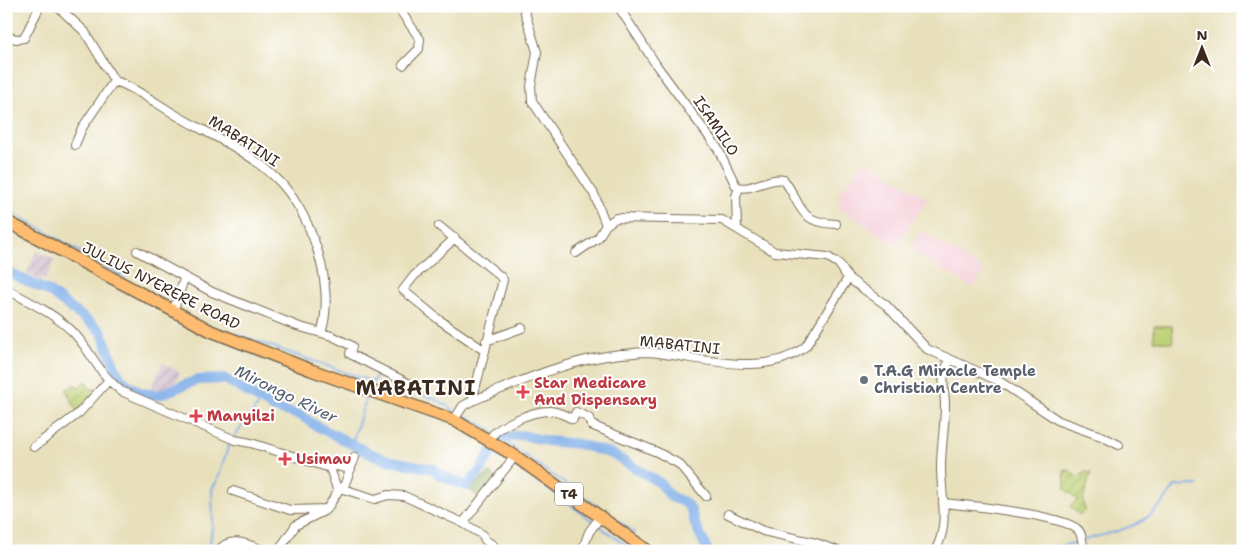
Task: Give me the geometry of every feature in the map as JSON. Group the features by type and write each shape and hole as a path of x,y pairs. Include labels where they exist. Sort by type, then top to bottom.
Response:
{"highway":[{"name":"JULIUS NYERERE ROAD","path":"6,221 173,312 247,346 493,434 516,456 597,521 634,547 648,551"}],"street":[{"path":"6,36 16,39 24,38 40,6"},
{"path":"57,6 84,32 115,82 82,128 75,145"},
{"path":"397,6 420,39 419,50 403,66"},
{"path":"523,6 537,52 531,86 532,101 594,194 606,225"},
{"name":"ISAMILO","path":"618,6 657,66 718,149 734,183 739,188"},
{"name":"MABATINI","path":"115,82 120,83 253,160 275,176 303,216 315,242 323,267 325,288 321,333"},
{"path":"737,228 736,196 739,188 776,180 784,180 810,219 819,223 836,224"},
{"path":"576,253 598,238 606,225 616,218 696,218 722,220 775,252 828,257 839,264 848,278 886,305 927,349 950,361 999,381 1059,421 1101,436 1119,446"},
{"path":"439,226 503,280 502,292 486,341 472,401"},
{"path":"455,238 414,276 403,290 438,318 485,350"},
{"path":"137,251 184,279 254,310 332,336 352,346 350,354 357,359 404,379 414,386"},
{"name":"MABATINI","path":"454,420 463,406 472,401 551,369 618,355 646,352 732,364 773,361 785,358 798,353 806,346 848,278"},
{"path":"173,312 184,279"},
{"path":"6,289 43,310 71,330 108,381 132,398 235,440 251,443 330,468 336,466 351,469"},
{"path":"486,341 522,328"},
{"path":"935,551 944,531 941,466 945,404 943,385 944,371 950,361"},
{"path":"34,447 79,414 108,381"},
{"path":"493,434 507,424 543,412 556,412 572,419 576,412 589,418 591,424 657,452 679,464 706,496"},
{"path":"463,523 516,456"},
{"path":"278,551 296,524 329,508 351,469 355,457"},
{"path":"330,468 340,489 375,499 388,495 404,496 463,523 483,535 485,540 493,545"},
{"path":"233,491 280,508 304,511 315,508 324,511"},
{"path":"943,503 992,508 1045,518 1070,526 1078,529 1084,551"},
{"path":"728,514 763,531 816,542 838,551"},
{"path":"582,551 597,521"},
{"path":"219,551 222,546 234,541 266,551"}],"shaded area":[{"path":"865,160 928,199 896,245 839,208 839,194"},
{"path":"921,231 984,270 973,288 910,250"},
{"path":"36,251 55,260 45,280 42,278 40,281 27,273"},
{"path":"163,363 180,373 174,386 149,393"}],"green space":[{"path":"1154,326 1172,326 1173,343 1154,340"},
{"path":"86,381 89,388 97,390 77,411 66,390 75,384 78,388"},
{"path":"1069,470 1078,478 1085,472 1091,473 1083,500 1085,510 1079,515 1070,506 1078,500 1065,489 1064,471"},
{"path":"490,473 496,477 478,496 468,489"}],"waterway":[{"path":"6,92 12,80"},
{"path":"6,208 124,278"},
{"name":"Mirongo River","path":"6,271 48,291 101,331 117,372 123,381 141,393 159,395 197,380 225,379 274,408 302,416 313,424 369,453 387,460 434,469 440,475 467,486 481,470 492,450"},
{"path":"236,334 373,382"},
{"path":"373,382 377,374 392,379"},
{"path":"412,388 413,391 437,400 455,411"},
{"path":"352,443 366,399"},
{"path":"234,437 261,401"},
{"path":"462,414 493,431"},
{"name":"Mirongo River","path":"497,433 503,437"},
{"name":"Mirongo River","path":"501,438 522,435 547,441 579,444 612,454 660,483 671,497 684,502 690,508 695,524 708,551"},
{"path":"505,437 509,444 635,533"},
{"path":"209,551 213,520 212,489 218,479 231,443"},
{"path":"489,455 497,455 509,461"},
{"path":"514,465 519,468"},
{"path":"537,481 541,484"},
{"path":"1085,540 1136,524 1156,510 1175,486 1198,485"},
{"path":"547,488 594,522"},
{"path":"598,525 628,547"},
{"path":"1034,551 1081,542"}],"place":[{"name":"T.A.G Miracle Temple Christian Centre","path":"864,380"},
{"name":"Star Medicare And Dispensary","path":"523,392"},
{"name":"Manyilzi","path":"196,416"},
{"name":"Usimau","path":"285,459"}],"district":[{"name":"MABATINI","path":"416,388"}]}
